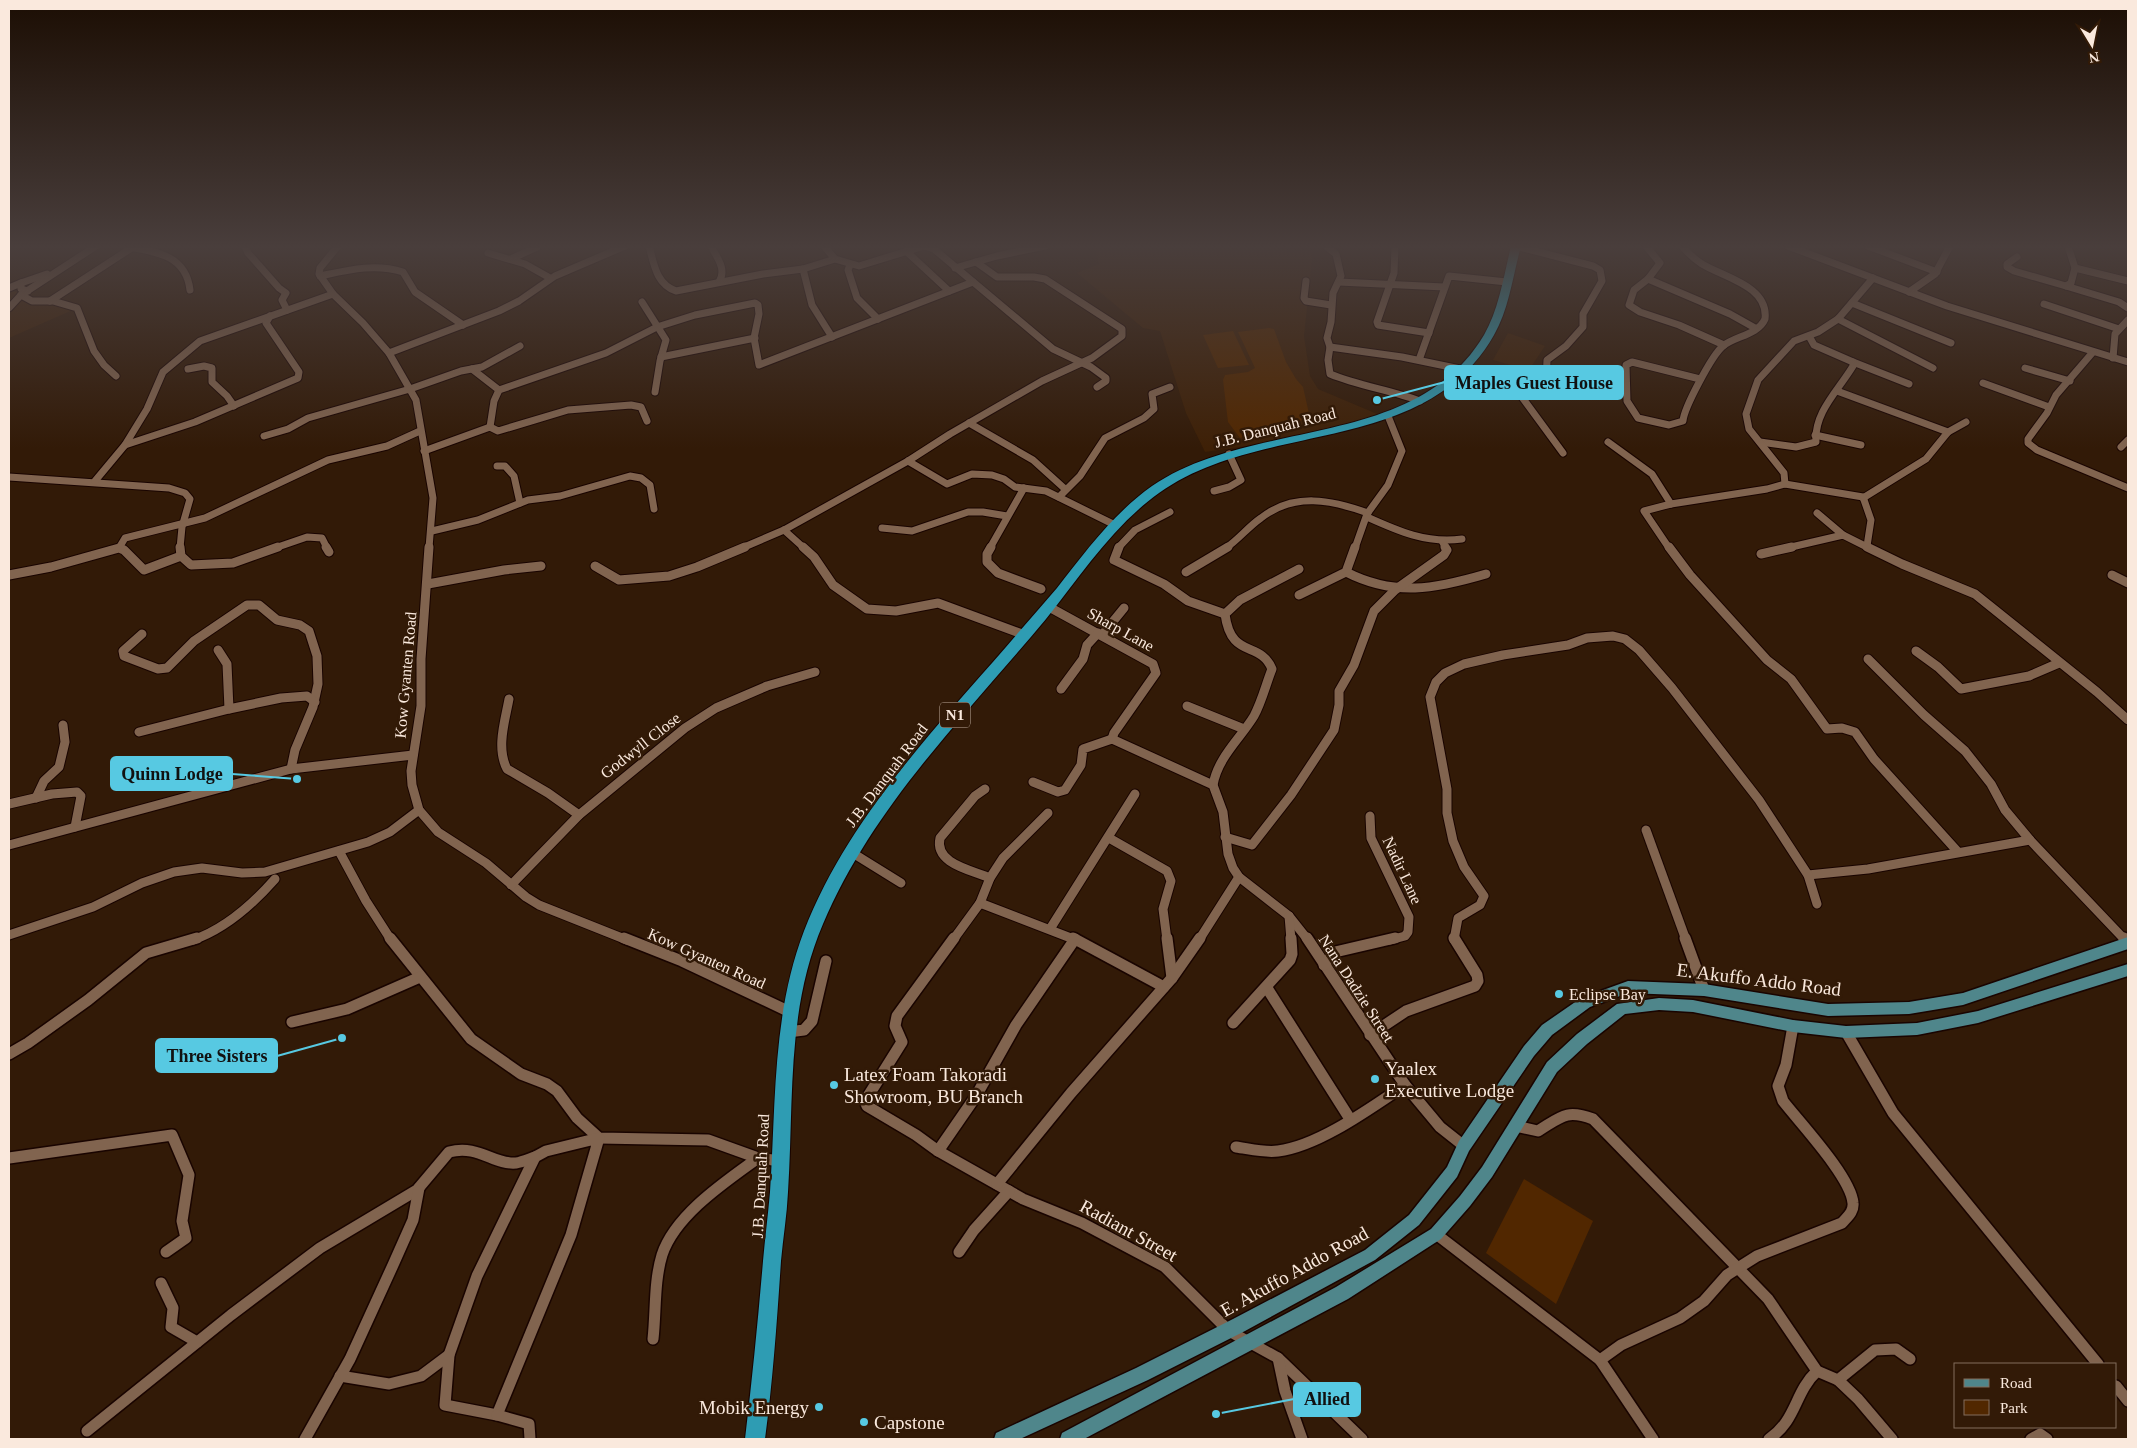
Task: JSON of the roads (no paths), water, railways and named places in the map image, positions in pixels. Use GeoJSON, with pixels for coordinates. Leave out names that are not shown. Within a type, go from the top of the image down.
{"type":"FeatureCollection","features":[{"type":"Feature","properties":{"kind":"highway","name":"J.B. Danquah Road"},"geometry":{"type":"LineString","coordinates":[[754,1439],[765,1364],[780,1161],[782,1094],[790,1012],[814,925],[850,852],[873,816],[902,779],[1049,607],[1111,530],[1163,484],[1190,469],[1229,454],[1346,428],[1388,416],[1420,401],[1465,370],[1488,338],[1497,314]]}},
{"type":"Feature","properties":{"kind":"main road","name":"E. Akuffo Addo Road"},"geometry":{"type":"LineString","coordinates":[[1002,1439],[1142,1374],[1370,1255],[1414,1220],[1452,1172],[1464,1146],[1535,1044],[1547,1030],[1586,1002],[1628,987],[1704,990],[1828,1010],[1909,1008],[1963,999],[2128,943]]}},
{"type":"Feature","properties":{"kind":"main road","name":"E. Akuffo Addo Road"},"geometry":{"type":"LineString","coordinates":[[1068,1439],[1342,1294],[1436,1234],[1465,1202],[1488,1172],[1552,1067],[1582,1039],[1622,1008],[1658,1004],[1694,1006],[1794,1026],[1846,1032],[1917,1029],[1978,1017],[2128,970]]}},
{"type":"Feature","properties":{"kind":"street"},"geometry":{"type":"LineString","coordinates":[[81,314],[90,344],[106,368],[116,376]]}},
{"type":"Feature","properties":{"kind":"street"},"geometry":{"type":"LineString","coordinates":[[95,482],[125,445],[147,409],[162,372],[200,341],[277,314]]}},
{"type":"Feature","properties":{"kind":"street","name":"Kow Gyanten Road"},"geometry":{"type":"LineString","coordinates":[[353,314],[389,353],[416,400],[433,498],[421,659],[420,716],[413,755],[412,785],[419,810],[438,832],[486,863],[526,897],[549,911],[682,962],[790,1012]]}},
{"type":"Feature","properties":{"kind":"street"},"geometry":{"type":"LineString","coordinates":[[446,314],[463,325]]}},
{"type":"Feature","properties":{"kind":"street"},"geometry":{"type":"LineString","coordinates":[[389,353],[490,314]]}},
{"type":"Feature","properties":{"kind":"street"},"geometry":{"type":"LineString","coordinates":[[649,314],[666,340],[655,392]]}},
{"type":"Feature","properties":{"kind":"street"},"geometry":{"type":"LineString","coordinates":[[490,427],[494,401],[499,390],[606,353],[657,327],[706,314]]}},
{"type":"Feature","properties":{"kind":"street"},"geometry":{"type":"LineString","coordinates":[[759,314],[754,331],[754,350],[759,365],[892,314]]}},
{"type":"Feature","properties":{"kind":"street"},"geometry":{"type":"LineString","coordinates":[[815,314],[817,319],[832,337]]}},
{"type":"Feature","properties":{"kind":"street"},"geometry":{"type":"LineString","coordinates":[[872,314],[878,319]]}},
{"type":"Feature","properties":{"kind":"street"},"geometry":{"type":"LineString","coordinates":[[1011,314],[1053,349],[1106,378],[1106,381],[1097,387]]}},
{"type":"Feature","properties":{"kind":"street"},"geometry":{"type":"LineString","coordinates":[[594,566],[619,580],[669,576],[697,567],[784,530],[908,461],[1042,381],[1081,363],[1122,336],[1122,329],[1098,314]]}},
{"type":"Feature","properties":{"kind":"street"},"geometry":{"type":"LineString","coordinates":[[1331,314],[1327,338],[1330,346],[1328,368],[1333,376],[1399,393],[1420,401]]}},
{"type":"Feature","properties":{"kind":"street"},"geometry":{"type":"LineString","coordinates":[[1380,314],[1377,322],[1378,326],[1430,333]]}},
{"type":"Feature","properties":{"kind":"street"},"geometry":{"type":"LineString","coordinates":[[1419,360],[1437,314]]}},
{"type":"Feature","properties":{"kind":"street"},"geometry":{"type":"LineString","coordinates":[[1330,346],[1419,360],[1465,370],[1516,389],[1532,390],[1546,383],[1547,360],[1561,351],[1583,327],[1583,314]]}},
{"type":"Feature","properties":{"kind":"street"},"geometry":{"type":"LineString","coordinates":[[1646,314],[1724,345]]}},
{"type":"Feature","properties":{"kind":"street"},"geometry":{"type":"LineString","coordinates":[[1729,314],[1755,328]]}},
{"type":"Feature","properties":{"kind":"street"},"geometry":{"type":"LineString","coordinates":[[1700,379],[1632,362],[1626,365],[1627,401],[1638,418],[1669,425],[1683,421],[1683,411],[1692,400],[1700,379],[1710,362],[1724,345],[1762,324],[1765,314]]}},
{"type":"Feature","properties":{"kind":"street"},"geometry":{"type":"LineString","coordinates":[[1785,484],[1784,473],[1749,429],[1746,414],[1758,380],[1794,341],[1809,336],[1838,320],[1843,314]]}},
{"type":"Feature","properties":{"kind":"street"},"geometry":{"type":"LineString","coordinates":[[1878,314],[1951,343]]}},
{"type":"Feature","properties":{"kind":"street"},"geometry":{"type":"LineString","coordinates":[[1970,314],[2128,362]]}},
{"type":"Feature","properties":{"kind":"street"},"geometry":{"type":"LineString","coordinates":[[2073,314],[2119,329]]}},
{"type":"Feature","properties":{"kind":"street"},"geometry":{"type":"LineString","coordinates":[[125,445],[196,422],[292,382],[300,375],[266,323],[270,316]]}},
{"type":"Feature","properties":{"kind":"street"},"geometry":{"type":"LineString","coordinates":[[1838,320],[1933,368]]}},
{"type":"Feature","properties":{"kind":"street"},"geometry":{"type":"LineString","coordinates":[[2113,358],[2114,340],[2119,329],[2128,320]]}},
{"type":"Feature","properties":{"kind":"street"},"geometry":{"type":"LineString","coordinates":[[1809,336],[1814,345],[1909,384]]}},
{"type":"Feature","properties":{"kind":"street"},"geometry":{"type":"LineString","coordinates":[[661,357],[755,338]]}},
{"type":"Feature","properties":{"kind":"street"},"geometry":{"type":"LineString","coordinates":[[264,436],[288,429],[308,418],[410,389],[461,371],[490,364],[520,346]]}},
{"type":"Feature","properties":{"kind":"street"},"geometry":{"type":"LineString","coordinates":[[2093,352],[2056,395],[2047,413],[2028,438],[2028,443],[2030,446],[2128,488]]}},
{"type":"Feature","properties":{"kind":"street"},"geometry":{"type":"LineString","coordinates":[[1760,442],[1786,447],[1810,446],[1816,442],[1817,419],[1827,400],[1837,391],[1853,366],[1853,362]]}},
{"type":"Feature","properties":{"kind":"street"},"geometry":{"type":"LineString","coordinates":[[188,369],[204,366],[212,368],[212,382],[228,396],[234,406]]}},
{"type":"Feature","properties":{"kind":"street"},"geometry":{"type":"LineString","coordinates":[[2025,368],[2070,381]]}},
{"type":"Feature","properties":{"kind":"street"},"geometry":{"type":"LineString","coordinates":[[472,369],[499,390]]}},
{"type":"Feature","properties":{"kind":"street"},"geometry":{"type":"LineString","coordinates":[[1982,383],[2049,407]]}},
{"type":"Feature","properties":{"kind":"street"},"geometry":{"type":"LineString","coordinates":[[1059,497],[1080,476],[1105,438],[1144,418],[1154,409],[1152,394],[1170,387]]}},
{"type":"Feature","properties":{"kind":"street"},"geometry":{"type":"LineString","coordinates":[[1516,389],[1563,452]]}},
{"type":"Feature","properties":{"kind":"street"},"geometry":{"type":"LineString","coordinates":[[1837,391],[1948,432]]}},
{"type":"Feature","properties":{"kind":"street"},"geometry":{"type":"LineString","coordinates":[[424,451],[490,427],[498,431],[568,410],[631,405],[641,407],[647,421]]}},
{"type":"Feature","properties":{"kind":"street"},"geometry":{"type":"LineString","coordinates":[[1299,595],[1346,572],[1368,515],[1388,485],[1402,451],[1388,416]]}},
{"type":"Feature","properties":{"kind":"street"},"geometry":{"type":"LineString","coordinates":[[1958,852],[1874,760],[1855,732],[1842,728],[1828,729],[1791,679],[1767,660],[1690,575],[1652,525],[1644,511],[1671,504],[1758,491],[1785,484],[1863,498],[1926,459],[1948,432],[1966,422]]}},
{"type":"Feature","properties":{"kind":"street"},"geometry":{"type":"LineString","coordinates":[[969,423],[1021,452],[1053,474],[1066,489]]}},
{"type":"Feature","properties":{"kind":"street"},"geometry":{"type":"LineString","coordinates":[[119,548],[125,538],[205,518],[328,460],[387,446],[420,431]]}},
{"type":"Feature","properties":{"kind":"street"},"geometry":{"type":"LineString","coordinates":[[1816,435],[1861,446]]}},
{"type":"Feature","properties":{"kind":"street"},"geometry":{"type":"LineString","coordinates":[[2120,447],[2128,440]]}},
{"type":"Feature","properties":{"kind":"street"},"geometry":{"type":"LineString","coordinates":[[1608,442],[1652,474],[1671,504]]}},
{"type":"Feature","properties":{"kind":"street"},"geometry":{"type":"LineString","coordinates":[[1214,492],[1241,480],[1229,454]]}},
{"type":"Feature","properties":{"kind":"street"},"geometry":{"type":"LineString","coordinates":[[908,461],[947,484],[972,474],[984,474],[999,477],[1015,487],[1038,489],[1059,497],[1111,530],[1122,542]]}},
{"type":"Feature","properties":{"kind":"street"},"geometry":{"type":"LineString","coordinates":[[497,466],[505,466],[514,476],[520,503]]}},
{"type":"Feature","properties":{"kind":"street"},"geometry":{"type":"LineString","coordinates":[[432,531],[478,520],[534,499],[560,496],[630,476],[641,478],[650,485],[654,509]]}},
{"type":"Feature","properties":{"kind":"street"},"geometry":{"type":"LineString","coordinates":[[9,477],[169,488],[185,493],[190,499],[180,544],[181,556],[190,565],[233,563],[307,537],[322,538],[329,552]]}},
{"type":"Feature","properties":{"kind":"street"},"geometry":{"type":"LineString","coordinates":[[1024,488],[987,554],[987,562],[998,573],[1041,589]]}},
{"type":"Feature","properties":{"kind":"street"},"geometry":{"type":"LineString","coordinates":[[1863,498],[1871,520],[1867,546]]}},
{"type":"Feature","properties":{"kind":"street"},"geometry":{"type":"LineString","coordinates":[[1186,572],[1240,538],[1265,515],[1292,502],[1313,499],[1324,499],[1368,515],[1406,535],[1442,541],[1462,540]]}},
{"type":"Feature","properties":{"kind":"street"},"geometry":{"type":"LineString","coordinates":[[882,528],[912,531],[954,515],[977,511],[1007,516]]}},
{"type":"Feature","properties":{"kind":"street"},"geometry":{"type":"LineString","coordinates":[[1170,512],[1150,519],[1122,542],[1116,551],[1114,560],[1164,584],[1188,601],[1225,614]]}},
{"type":"Feature","properties":{"kind":"street"},"geometry":{"type":"LineString","coordinates":[[1817,513],[1842,535],[1902,564],[1975,594],[2097,692],[2128,720]]}},
{"type":"Feature","properties":{"kind":"street"},"geometry":{"type":"LineString","coordinates":[[784,530],[814,557],[833,585],[867,609],[896,611],[938,603],[1025,635]]}},
{"type":"Feature","properties":{"kind":"street"},"geometry":{"type":"LineString","coordinates":[[1761,554],[1842,535]]}},
{"type":"Feature","properties":{"kind":"street"},"geometry":{"type":"LineString","coordinates":[[1225,836],[1252,845],[1291,795],[1334,730],[1339,705],[1339,691],[1354,665],[1374,610],[1395,590],[1444,555],[1447,550],[1442,541]]}},
{"type":"Feature","properties":{"kind":"street"},"geometry":{"type":"LineString","coordinates":[[9,575],[51,567],[119,548],[124,550],[144,570],[181,556]]}},
{"type":"Feature","properties":{"kind":"street"},"geometry":{"type":"LineString","coordinates":[[428,584],[504,570],[542,566]]}},
{"type":"Feature","properties":{"kind":"street"},"geometry":{"type":"LineString","coordinates":[[1225,614],[1237,601],[1299,569]]}},
{"type":"Feature","properties":{"kind":"street"},"geometry":{"type":"LineString","coordinates":[[1346,572],[1362,582],[1395,590],[1448,586],[1486,574]]}},
{"type":"Feature","properties":{"kind":"street"},"geometry":{"type":"LineString","coordinates":[[2112,575],[2128,583]]}},
{"type":"Feature","properties":{"kind":"street"},"geometry":{"type":"LineString","coordinates":[[142,634],[123,652],[124,656],[158,669],[167,668],[209,629],[246,605],[259,605],[277,620],[300,625],[309,632],[317,656],[318,684],[315,702],[295,750],[291,769]]}},
{"type":"Feature","properties":{"kind":"street","name":"Sharp Lane"},"geometry":{"type":"LineString","coordinates":[[1049,607],[1153,664],[1156,674],[1112,739]]}},
{"type":"Feature","properties":{"kind":"street"},"geometry":{"type":"LineString","coordinates":[[1061,688],[1083,659],[1087,645],[1124,608]]}},
{"type":"Feature","properties":{"kind":"street"},"geometry":{"type":"LineString","coordinates":[[997,1184],[1071,1093],[1172,978],[1224,903],[1239,877],[1228,854],[1223,812],[1213,785],[1214,778],[1223,760],[1255,714],[1272,669],[1271,663],[1266,659],[1236,643],[1230,635],[1225,614]]}},
{"type":"Feature","properties":{"kind":"street"},"geometry":{"type":"LineString","coordinates":[[1370,1035],[1406,1011],[1475,986],[1478,981],[1477,975],[1454,940],[1458,918],[1480,905],[1484,896],[1464,867],[1453,841],[1446,813],[1447,789],[1430,697],[1436,682],[1445,673],[1464,664],[1503,654],[1568,646],[1587,638],[1613,636],[1625,639],[1639,650],[1672,688],[1759,800],[1808,875],[1817,904]]}},
{"type":"Feature","properties":{"kind":"street"},"geometry":{"type":"LineString","coordinates":[[218,650],[228,664],[229,709]]}},
{"type":"Feature","properties":{"kind":"street"},"geometry":{"type":"LineString","coordinates":[[1916,651],[1938,667],[1961,689],[2029,676],[2059,663]]}},
{"type":"Feature","properties":{"kind":"street"},"geometry":{"type":"LineString","coordinates":[[1868,659],[1924,715],[1965,751],[1991,784],[2005,810],[2030,840],[2128,943]]}},
{"type":"Feature","properties":{"kind":"street","name":"Godwyll Close"},"geometry":{"type":"LineString","coordinates":[[511,885],[579,815],[684,728],[716,708],[767,686],[815,672]]}},
{"type":"Feature","properties":{"kind":"street"},"geometry":{"type":"LineString","coordinates":[[139,732],[229,709],[300,695],[307,696],[315,702]]}},
{"type":"Feature","properties":{"kind":"street"},"geometry":{"type":"LineString","coordinates":[[509,699],[503,738],[504,765],[506,769],[548,793],[579,815]]}},
{"type":"Feature","properties":{"kind":"street"},"geometry":{"type":"LineString","coordinates":[[1187,706],[1244,730]]}},
{"type":"Feature","properties":{"kind":"street"},"geometry":{"type":"LineString","coordinates":[[36,798],[44,781],[59,767],[65,742],[63,725]]}},
{"type":"Feature","properties":{"kind":"street"},"geometry":{"type":"LineString","coordinates":[[1033,782],[1058,792],[1065,790],[1081,765],[1083,750],[1112,739],[1213,785]]}},
{"type":"Feature","properties":{"kind":"street"},"geometry":{"type":"LineString","coordinates":[[9,845],[291,769],[413,755]]}},
{"type":"Feature","properties":{"kind":"street"},"geometry":{"type":"LineString","coordinates":[[985,789],[975,796],[940,838],[938,844],[941,855],[947,860],[990,878]]}},
{"type":"Feature","properties":{"kind":"street"},"geometry":{"type":"LineString","coordinates":[[9,804],[52,794],[77,792],[82,796],[82,802],[75,827]]}},
{"type":"Feature","properties":{"kind":"street"},"geometry":{"type":"LineString","coordinates":[[1050,928],[1136,794]]}},
{"type":"Feature","properties":{"kind":"street"},"geometry":{"type":"LineString","coordinates":[[9,935],[93,907],[142,883],[174,872],[202,868],[242,873],[265,872],[339,851],[368,842],[390,832],[419,810]]}},
{"type":"Feature","properties":{"kind":"street"},"geometry":{"type":"LineString","coordinates":[[1048,813],[1003,858],[990,878],[980,903],[897,1016],[896,1026],[902,1042],[865,1101],[867,1106],[916,1135],[938,1152],[976,1096],[1016,1025],[1074,939]]}},
{"type":"Feature","properties":{"kind":"street","name":"Nadir Lane"},"geometry":{"type":"LineString","coordinates":[[1324,965],[1335,952],[1404,936],[1408,932],[1409,917],[1371,838],[1370,816]]}},
{"type":"Feature","properties":{"kind":"street"},"geometry":{"type":"LineString","coordinates":[[1646,830],[1704,990]]}},
{"type":"Feature","properties":{"kind":"street"},"geometry":{"type":"LineString","coordinates":[[1109,838],[1167,871],[1170,876],[1171,881],[1164,909],[1172,978]]}},
{"type":"Feature","properties":{"kind":"street"},"geometry":{"type":"LineString","coordinates":[[1808,875],[1868,869],[2030,840]]}},
{"type":"Feature","properties":{"kind":"street"},"geometry":{"type":"LineString","coordinates":[[339,851],[390,940],[471,1039],[521,1074],[547,1084],[557,1091],[577,1118],[598,1138]]}},
{"type":"Feature","properties":{"kind":"street"},"geometry":{"type":"LineString","coordinates":[[850,852],[900,883]]}},
{"type":"Feature","properties":{"kind":"street","name":"Nana Dadzie Street"},"geometry":{"type":"LineString","coordinates":[[1239,877],[1289,916],[1300,928],[1405,1085],[1440,1127],[1464,1146]]}},
{"type":"Feature","properties":{"kind":"street"},"geometry":{"type":"LineString","coordinates":[[9,1054],[31,1043],[56,1022],[92,997],[145,953],[155,948],[186,942],[207,933],[261,895],[275,879]]}},
{"type":"Feature","properties":{"kind":"street"},"geometry":{"type":"LineString","coordinates":[[980,903],[1050,928],[1164,987]]}},
{"type":"Feature","properties":{"kind":"street"},"geometry":{"type":"LineString","coordinates":[[1233,1023],[1267,988],[1290,960],[1292,954],[1289,916]]}},
{"type":"Feature","properties":{"kind":"street"},"geometry":{"type":"LineString","coordinates":[[788,1032],[804,1030],[812,1021],[826,961]]}},
{"type":"Feature","properties":{"kind":"street"},"geometry":{"type":"LineString","coordinates":[[292,1022],[347,1009],[420,976]]}},
{"type":"Feature","properties":{"kind":"street"},"geometry":{"type":"LineString","coordinates":[[1267,988],[1350,1119]]}},
{"type":"Feature","properties":{"kind":"street"},"geometry":{"type":"LineString","coordinates":[[1600,1360],[1621,1345],[1680,1318],[1704,1301],[1727,1275],[1757,1256],[1842,1222],[1852,1213],[1853,1201],[1845,1183],[1782,1101],[1778,1086],[1786,1065],[1794,1026]]}},
{"type":"Feature","properties":{"kind":"street"},"geometry":{"type":"LineString","coordinates":[[1846,1032],[1893,1113],[2097,1363]]}},
{"type":"Feature","properties":{"kind":"street"},"geometry":{"type":"LineString","coordinates":[[1236,1147],[1262,1151],[1279,1151],[1308,1142],[1366,1111],[1405,1085]]}},
{"type":"Feature","properties":{"kind":"street"},"geometry":{"type":"LineString","coordinates":[[1515,1126],[1532,1132],[1538,1131],[1565,1114],[1580,1114],[1594,1118],[1768,1299],[1816,1371],[1838,1380],[1858,1399],[1892,1439]]}},
{"type":"Feature","properties":{"kind":"street"},"geometry":{"type":"LineString","coordinates":[[9,1158],[172,1135],[189,1176],[182,1221],[186,1238],[166,1252]]}},
{"type":"Feature","properties":{"kind":"street"},"geometry":{"type":"LineString","coordinates":[[497,1416],[571,1236],[598,1138]]}},
{"type":"Feature","properties":{"kind":"street"},"geometry":{"type":"LineString","coordinates":[[87,1431],[197,1342],[322,1246],[389,1209],[419,1188],[449,1152],[456,1149],[494,1156],[514,1163],[535,1157],[546,1151],[598,1138],[708,1140],[758,1158],[780,1161]]}},
{"type":"Feature","properties":{"kind":"street","name":"Radiant Street"},"geometry":{"type":"LineString","coordinates":[[938,1152],[1009,1191],[1082,1223],[1165,1268],[1229,1330],[1278,1358],[1362,1439]]}},
{"type":"Feature","properties":{"kind":"street"},"geometry":{"type":"LineString","coordinates":[[530,1439],[531,1426],[528,1422],[445,1405],[449,1355],[477,1276],[535,1157]]}},
{"type":"Feature","properties":{"kind":"street"},"geometry":{"type":"LineString","coordinates":[[653,1339],[658,1278],[663,1253],[675,1231],[711,1194],[758,1158]]}},
{"type":"Feature","properties":{"kind":"street"},"geometry":{"type":"LineString","coordinates":[[305,1439],[350,1359],[413,1220],[419,1188]]}},
{"type":"Feature","properties":{"kind":"street"},"geometry":{"type":"LineString","coordinates":[[960,1252],[974,1230],[1009,1191]]}},
{"type":"Feature","properties":{"kind":"street"},"geometry":{"type":"LineString","coordinates":[[1436,1234],[1600,1360],[1653,1439]]}},
{"type":"Feature","properties":{"kind":"street"},"geometry":{"type":"LineString","coordinates":[[161,1283],[173,1308],[171,1327],[197,1342]]}},
{"type":"Feature","properties":{"kind":"street"},"geometry":{"type":"LineString","coordinates":[[1838,1380],[1876,1350],[1896,1349],[1910,1359]]}},
{"type":"Feature","properties":{"kind":"street"},"geometry":{"type":"LineString","coordinates":[[340,1376],[389,1384],[421,1376],[449,1355]]}},
{"type":"Feature","properties":{"kind":"street"},"geometry":{"type":"LineString","coordinates":[[1278,1358],[1285,1392],[1302,1439]]}},
{"type":"Feature","properties":{"kind":"street"},"geometry":{"type":"LineString","coordinates":[[1769,1439],[1780,1433],[1788,1424],[1803,1387],[1810,1376],[1816,1371]]}},
{"type":"Feature","properties":{"kind":"street"},"geometry":{"type":"LineString","coordinates":[[2117,1387],[2128,1401]]}},
{"type":"Feature","properties":{"kind":"street"},"geometry":{"type":"LineString","coordinates":[[2031,1439],[2040,1434],[2047,1439]]}},
{"type":"Feature","properties":{"kind":"place","name":"Maples Guest House"},"geometry":{"type":"Point","coordinates":[1377,400]}},
{"type":"Feature","properties":{"kind":"place","name":"Quinn Lodge"},"geometry":{"type":"Point","coordinates":[297,779]}},
{"type":"Feature","properties":{"kind":"place","name":"Eclipse Bay"},"geometry":{"type":"Point","coordinates":[1559,994]}},
{"type":"Feature","properties":{"kind":"place","name":"Three Sisters"},"geometry":{"type":"Point","coordinates":[342,1038]}},
{"type":"Feature","properties":{"kind":"place","name":"Yaalex Executive Lodge"},"geometry":{"type":"Point","coordinates":[1375,1079]}},
{"type":"Feature","properties":{"kind":"place","name":"Latex Foam Takoradi Showroom, BU Branch"},"geometry":{"type":"Point","coordinates":[834,1085]}},
{"type":"Feature","properties":{"kind":"place","name":"Mobik Energy"},"geometry":{"type":"Point","coordinates":[819,1407]}},
{"type":"Feature","properties":{"kind":"place","name":"Allied"},"geometry":{"type":"Point","coordinates":[1216,1414]}},
{"type":"Feature","properties":{"kind":"place","name":"Capstone"},"geometry":{"type":"Point","coordinates":[864,1422]}}]}
